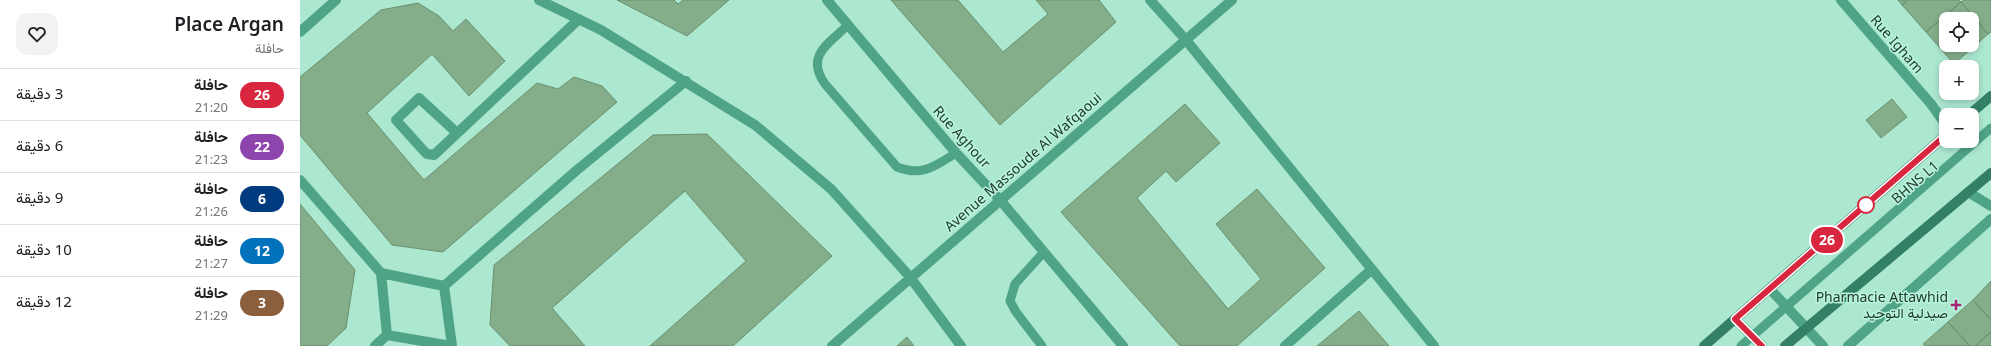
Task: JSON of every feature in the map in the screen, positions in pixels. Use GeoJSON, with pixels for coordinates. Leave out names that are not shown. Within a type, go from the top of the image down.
{"type":"FeatureCollection","features":[{"type":"Feature","properties":{"kind":"street"},"geometry":{"type":"LineString","coordinates":[[300,32],[336,0]]}},
{"type":"Feature","properties":{"kind":"street"},"geometry":{"type":"LineString","coordinates":[[540,0],[601,30],[686,81],[755,125],[831,189],[910,277],[961,346]]}},
{"type":"Feature","properties":{"kind":"street","name":"Rue Aghour"},"geometry":{"type":"LineString","coordinates":[[827,0],[956,153],[1001,201],[1043,253],[1123,346]]}},
{"type":"Feature","properties":{"kind":"street"},"geometry":{"type":"LineString","coordinates":[[1150,0],[1186,40],[1434,346]]}},
{"type":"Feature","properties":{"kind":"street","name":"Avenue Massoude Al Wafqaoui"},"geometry":{"type":"LineString","coordinates":[[832,346],[1232,0]]}},
{"type":"Feature","properties":{"kind":"street","name":"Rue Igham"},"geometry":{"type":"LineString","coordinates":[[1841,0],[1939,115]]}},
{"type":"Feature","properties":{"kind":"street"},"geometry":{"type":"LineString","coordinates":[[457,133],[419,98],[396,120],[422,150],[434,155],[579,19]]}},
{"type":"Feature","properties":{"kind":"street"},"geometry":{"type":"LineString","coordinates":[[444,286],[577,170],[686,81]]}},
{"type":"Feature","properties":{"kind":"street"},"geometry":{"type":"LineString","coordinates":[[1977,108],[1991,96]]}},
{"type":"Feature","properties":{"kind":"street"},"geometry":{"type":"LineString","coordinates":[[1704,346],[1939,141]]}},
{"type":"Feature","properties":{"kind":"street"},"geometry":{"type":"LineString","coordinates":[[1785,346],[1991,173]]}},
{"type":"Feature","properties":{"kind":"street"},"geometry":{"type":"LineString","coordinates":[[300,180],[381,273],[387,335]]}},
{"type":"Feature","properties":{"kind":"street"},"geometry":{"type":"LineString","coordinates":[[1968,192],[1991,206]]}},
{"type":"Feature","properties":{"kind":"street"},"geometry":{"type":"LineString","coordinates":[[1848,346],[1991,219]]}},
{"type":"Feature","properties":{"kind":"street"},"geometry":{"type":"LineString","coordinates":[[1285,346],[1371,270]]}},
{"type":"Feature","properties":{"kind":"street"},"geometry":{"type":"LineString","coordinates":[[381,273],[444,286]]}},
{"type":"Feature","properties":{"kind":"street"},"geometry":{"type":"LineString","coordinates":[[387,335],[451,346],[444,286]]}},
{"type":"Feature","properties":{"kind":"street"},"geometry":{"type":"LineString","coordinates":[[1770,289],[1823,346]]}},
{"type":"Feature","properties":{"kind":"street"},"geometry":{"type":"LineString","coordinates":[[1735,319],[1755,342]]}},
{"type":"Feature","properties":{"kind":"street"},"geometry":{"type":"LineString","coordinates":[[375,346],[387,335]]}},
{"type":"Feature","properties":{"kind":"lane"},"geometry":{"type":"LineString","coordinates":[[848,25],[821,51],[817,59],[819,74],[825,84],[897,167],[908,171],[918,172],[932,167],[956,153]]}},
{"type":"Feature","properties":{"kind":"lane","name":"BHNS L1"},"geometry":{"type":"LineString","coordinates":[[1741,346],[1755,342],[1788,308],[1991,128]]}},
{"type":"Feature","properties":{"kind":"lane","name":"BHNS L1"},"geometry":{"type":"LineString","coordinates":[[1788,308],[1991,135]]}},
{"type":"Feature","properties":{"kind":"lane"},"geometry":{"type":"LineString","coordinates":[[1042,346],[1016,312],[1010,301],[1015,284],[1043,253]]}},
{"type":"Feature","properties":{"kind":"building"},"geometry":{"type":"Polygon","coordinates":[[[617,0],[674,0],[678,4],[683,0],[729,0],[687,36],[617,0]]]}},
{"type":"Feature","properties":{"kind":"building"},"geometry":{"type":"Polygon","coordinates":[[[891,0],[958,0],[1003,52],[1048,14],[1036,0],[1099,0],[1116,22],[1000,125],[891,0]]]}},
{"type":"Feature","properties":{"kind":"building"},"geometry":{"type":"Polygon","coordinates":[[[1898,0],[1908,0],[1902,5],[1898,0]]]}},
{"type":"Feature","properties":{"kind":"building"},"geometry":{"type":"Polygon","coordinates":[[[1908,0],[1959,0],[1961,2],[1949,12],[1939,12],[1939,21],[1926,32],[1902,5],[1908,0]]]}},
{"type":"Feature","properties":{"kind":"building"},"geometry":{"type":"Polygon","coordinates":[[[1964,0],[1991,0],[1991,32],[1988,34],[1979,23],[1979,12],[1969,12],[1961,2],[1964,0]]]}},
{"type":"Feature","properties":{"kind":"building"},"geometry":{"type":"Polygon","coordinates":[[[1961,2],[1969,12],[1949,12],[1961,2]]]}},
{"type":"Feature","properties":{"kind":"building"},"geometry":{"type":"Polygon","coordinates":[[[418,3],[439,16],[453,31],[466,19],[505,61],[469,96],[432,54],[367,113],[424,180],[537,83],[558,89],[574,77],[602,86],[617,102],[443,252],[392,245],[300,135],[300,77],[381,10],[418,3]]]}},
{"type":"Feature","properties":{"kind":"building"},"geometry":{"type":"Polygon","coordinates":[[[1939,21],[1939,47],[1926,32],[1939,21]]]}},
{"type":"Feature","properties":{"kind":"building"},"geometry":{"type":"Polygon","coordinates":[[[1979,23],[1988,34],[1979,42],[1979,23]]]}},
{"type":"Feature","properties":{"kind":"building"},"geometry":{"type":"Polygon","coordinates":[[[1944,52],[1968,52],[1959,60],[1950,60],[1944,52]]]}},
{"type":"Feature","properties":{"kind":"building"},"geometry":{"type":"Polygon","coordinates":[[[1892,99],[1907,117],[1881,138],[1866,120],[1892,99]]]}},
{"type":"Feature","properties":{"kind":"building"},"geometry":{"type":"Polygon","coordinates":[[[1185,104],[1220,143],[1176,182],[1166,171],[1137,198],[1228,309],[1261,279],[1216,224],[1257,189],[1325,268],[1237,346],[1180,346],[1061,212],[1185,104]]]}},
{"type":"Feature","properties":{"kind":"building"},"geometry":{"type":"Polygon","coordinates":[[[707,134],[832,256],[733,346],[650,346],[746,261],[685,191],[552,308],[585,346],[510,346],[490,325],[494,265],[653,135],[707,134]]]}},
{"type":"Feature","properties":{"kind":"building"},"geometry":{"type":"Polygon","coordinates":[[[300,204],[355,270],[346,328],[327,346],[300,346],[300,204]]]}},
{"type":"Feature","properties":{"kind":"building"},"geometry":{"type":"Polygon","coordinates":[[[1991,281],[1991,320],[1973,300],[1991,281]]]}},
{"type":"Feature","properties":{"kind":"building"},"geometry":{"type":"Polygon","coordinates":[[[1973,300],[1991,320],[1991,332],[1975,346],[1970,346],[1948,322],[1973,300]]]}},
{"type":"Feature","properties":{"kind":"building"},"geometry":{"type":"Polygon","coordinates":[[[1359,311],[1389,346],[1317,346],[1359,311]]]}},
{"type":"Feature","properties":{"kind":"building"},"geometry":{"type":"Polygon","coordinates":[[[1948,322],[1970,346],[1925,346],[1923,344],[1948,322]]]}},
{"type":"Feature","properties":{"kind":"building"},"geometry":{"type":"Polygon","coordinates":[[[1991,332],[1991,346],[1975,346],[1991,332]]]}},
{"type":"Feature","properties":{"kind":"building"},"geometry":{"type":"Polygon","coordinates":[[[907,337],[914,346],[897,346],[907,337]]]}},
{"type":"Feature","properties":{"kind":"bus line","name":"26"},"geometry":{"type":"LineString","coordinates":[[1762,346],[1735,319],[1939,141]]}},
{"type":"Feature","properties":{"kind":"place","name":"Pharmacie Attawhid صيدلية التوحيد"},"geometry":{"type":"Point","coordinates":[1956,305]}}]}
